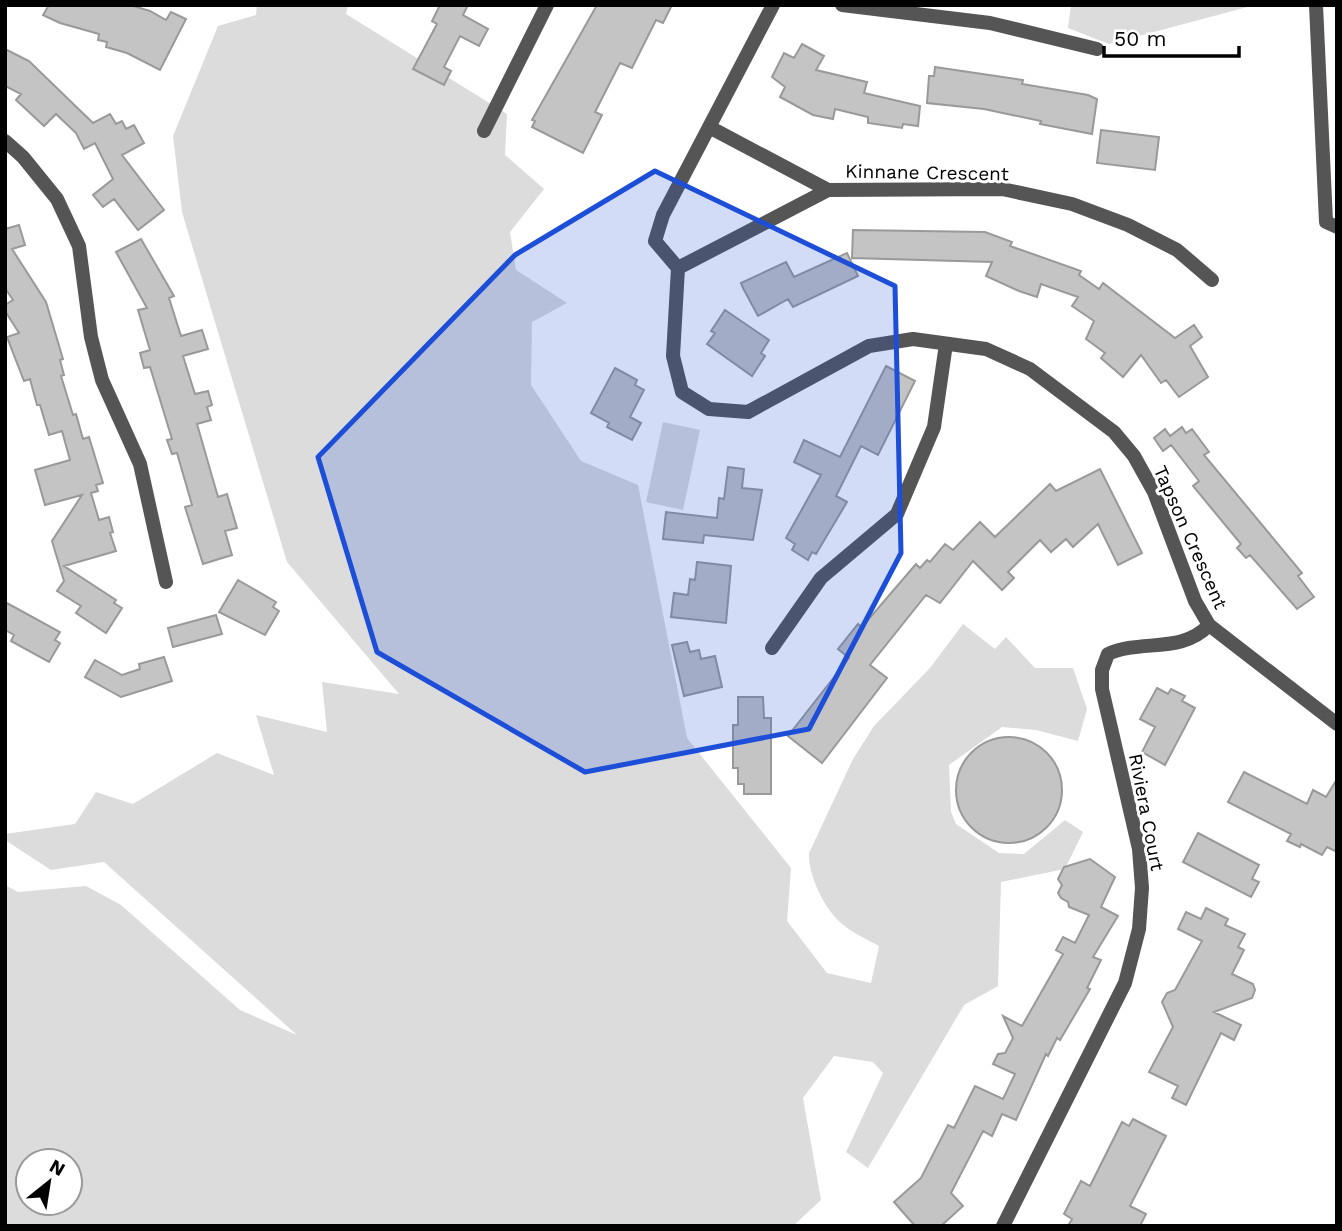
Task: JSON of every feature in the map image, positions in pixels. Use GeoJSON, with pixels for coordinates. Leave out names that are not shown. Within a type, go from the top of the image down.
{"type":"FeatureCollection","features":[{"type":"Feature","properties":{"kind":"street"},"geometry":{"type":"LineString","coordinates":[[484,131],[547,5]]}},
{"type":"Feature","properties":{"kind":"street"},"geometry":{"type":"LineString","coordinates":[[678,268],[656,241],[663,215],[773,5]]}},
{"type":"Feature","properties":{"kind":"street"},"geometry":{"type":"LineString","coordinates":[[842,5],[990,23],[1097,49]]}},
{"type":"Feature","properties":{"kind":"street"},"geometry":{"type":"LineString","coordinates":[[1316,5],[1331,224]]}},
{"type":"Feature","properties":{"kind":"street","name":"Kinnane Crescent"},"geometry":{"type":"LineString","coordinates":[[710,128],[828,190]]}},
{"type":"Feature","properties":{"kind":"street"},"geometry":{"type":"LineString","coordinates":[[5,141],[23,157],[57,199],[79,246],[91,337],[102,380],[140,464],[166,582]]}},
{"type":"Feature","properties":{"kind":"street","name":"Kinnane Crescent"},"geometry":{"type":"LineString","coordinates":[[678,268],[828,190],[1002,189],[1072,204],[1128,225],[1177,250],[1212,280]]}},
{"type":"Feature","properties":{"kind":"street","name":"Tapson Crescent"},"geometry":{"type":"LineString","coordinates":[[678,268],[673,356],[682,391],[709,409],[748,412],[869,346],[913,339],[986,349],[1030,369],[1114,432],[1134,456],[1154,492],[1195,601],[1209,625],[1337,724]]}},
{"type":"Feature","properties":{"kind":"street"},"geometry":{"type":"LineString","coordinates":[[772,648],[821,578],[897,514],[934,427],[946,344]]}},
{"type":"Feature","properties":{"kind":"street","name":"Riviera Court"},"geometry":{"type":"LineString","coordinates":[[1003,1226],[1125,983],[1139,929],[1142,888],[1139,849],[1102,688],[1101,670],[1108,654],[1123,648],[1164,647],[1200,635],[1209,625]]}},
{"type":"Feature","properties":{"kind":"highlighted area"},"geometry":{"type":"Polygon","coordinates":[[[655,171],[895,286],[901,553],[809,729],[585,772],[377,652],[318,457],[515,255],[655,171]]]}},
{"type":"Feature","properties":{"kind":"shaded area"},"geometry":{"type":"Polygon","coordinates":[[[257,5],[348,5],[346,14],[507,114],[505,155],[544,189],[510,232],[516,270],[567,303],[532,322],[531,385],[581,461],[638,485],[687,738],[791,868],[787,921],[827,973],[871,983],[879,946],[835,917],[818,891],[809,862],[809,853],[853,759],[874,726],[930,668],[963,624],[995,649],[1006,637],[1035,668],[1073,668],[1087,709],[1078,741],[1036,730],[1002,727],[949,765],[951,812],[956,824],[999,853],[1024,854],[1065,820],[1083,832],[1065,869],[1001,882],[998,986],[964,1005],[868,1168],[846,1152],[883,1073],[873,1062],[834,1056],[803,1098],[821,1200],[793,1226],[5,1226],[5,885],[18,892],[86,886],[121,905],[240,1010],[297,1035],[104,862],[51,870],[5,840],[5,834],[75,824],[96,792],[133,804],[217,753],[274,775],[256,715],[327,732],[322,682],[399,694],[287,562],[182,212],[173,136],[218,26],[256,15],[257,5]]]}},
{"type":"Feature","properties":{"kind":"shaded area"},"geometry":{"type":"Polygon","coordinates":[[[1071,5],[1255,5],[1109,44],[1068,28],[1071,5]]]}},
{"type":"Feature","properties":{"kind":"shaded area"},"geometry":{"type":"Polygon","coordinates":[[[663,422],[700,430],[683,510],[646,502],[663,422]]]}},
{"type":"Feature","properties":{"kind":"building"},"geometry":{"type":"Polygon","coordinates":[[[49,5],[130,5],[150,11],[166,20],[171,12],[186,19],[160,70],[127,53],[106,47],[107,42],[98,40],[99,34],[60,23],[43,15],[49,5]]]}},
{"type":"Feature","properties":{"kind":"building"},"geometry":{"type":"Polygon","coordinates":[[[440,5],[468,5],[463,15],[488,29],[479,46],[460,36],[444,67],[451,71],[444,85],[413,69],[437,24],[432,21],[440,5]]]}},
{"type":"Feature","properties":{"kind":"building"},"geometry":{"type":"Polygon","coordinates":[[[597,5],[672,5],[663,23],[656,20],[632,68],[620,63],[595,112],[602,115],[583,153],[532,127],[535,121],[532,120],[597,5]]]}},
{"type":"Feature","properties":{"kind":"building"},"geometry":{"type":"Polygon","coordinates":[[[802,44],[824,56],[816,70],[867,82],[864,93],[920,106],[918,126],[903,124],[902,128],[868,123],[868,117],[835,109],[833,119],[813,115],[780,97],[785,87],[772,77],[784,53],[794,58],[802,44]]]}},
{"type":"Feature","properties":{"kind":"building"},"geometry":{"type":"Polygon","coordinates":[[[5,49],[29,61],[93,123],[110,114],[116,124],[122,121],[126,129],[134,125],[144,143],[122,155],[164,210],[138,230],[114,199],[103,207],[93,195],[113,179],[95,143],[84,149],[76,133],[56,114],[44,126],[16,100],[21,94],[5,86],[5,49]]]}},
{"type":"Feature","properties":{"kind":"building"},"geometry":{"type":"Polygon","coordinates":[[[935,67],[1023,80],[1022,84],[1088,95],[1097,99],[1092,134],[984,109],[927,103],[929,76],[934,76],[935,67]]]}},
{"type":"Feature","properties":{"kind":"building"},"geometry":{"type":"Polygon","coordinates":[[[1101,130],[1159,137],[1155,170],[1097,163],[1101,130]]]}},
{"type":"Feature","properties":{"kind":"building"},"geometry":{"type":"Polygon","coordinates":[[[19,225],[25,245],[12,249],[46,302],[63,359],[60,360],[64,375],[61,376],[73,415],[76,414],[83,439],[89,437],[103,483],[96,485],[98,491],[91,493],[99,520],[109,517],[113,532],[110,533],[116,551],[64,566],[116,600],[114,603],[122,608],[106,633],[76,613],[81,606],[57,591],[64,581],[52,541],[82,495],[45,505],[35,470],[70,460],[62,431],[49,435],[30,379],[24,381],[7,337],[19,333],[5,311],[5,305],[13,300],[5,288],[5,229],[19,225]]]}},
{"type":"Feature","properties":{"kind":"building"},"geometry":{"type":"Polygon","coordinates":[[[853,230],[985,232],[1012,242],[1010,246],[1081,271],[1079,275],[1099,289],[1103,283],[1175,338],[1194,325],[1202,337],[1190,346],[1208,377],[1179,397],[1166,380],[1161,383],[1141,355],[1123,377],[1101,358],[1105,353],[1086,339],[1094,321],[1072,306],[1078,297],[1041,284],[1037,297],[1019,291],[986,276],[992,262],[852,258],[853,230]]]}},
{"type":"Feature","properties":{"kind":"building"},"geometry":{"type":"Polygon","coordinates":[[[141,239],[174,296],[169,298],[181,336],[202,330],[208,349],[183,356],[195,394],[208,391],[212,405],[207,407],[211,420],[197,424],[218,497],[227,494],[237,528],[225,531],[232,555],[203,564],[185,507],[192,505],[177,453],[172,454],[167,440],[172,439],[150,367],[144,368],[140,353],[150,350],[138,310],[147,308],[116,252],[141,239]]]}},
{"type":"Feature","properties":{"kind":"building"},"geometry":{"type":"Polygon","coordinates":[[[847,253],[858,276],[793,307],[788,299],[758,316],[741,283],[786,262],[794,277],[847,253]]]}},
{"type":"Feature","properties":{"kind":"building"},"geometry":{"type":"Polygon","coordinates":[[[725,310],[769,340],[761,353],[765,356],[752,376],[707,344],[715,333],[711,331],[725,310]]]}},
{"type":"Feature","properties":{"kind":"building"},"geometry":{"type":"Polygon","coordinates":[[[886,366],[915,381],[878,455],[861,446],[836,496],[847,502],[816,554],[812,552],[808,560],[792,550],[795,544],[786,538],[821,475],[794,462],[804,440],[840,457],[886,366]]]}},
{"type":"Feature","properties":{"kind":"building"},"geometry":{"type":"Polygon","coordinates":[[[615,368],[637,380],[635,385],[644,390],[630,417],[641,423],[632,440],[607,427],[609,423],[591,413],[615,368]]]}},
{"type":"Feature","properties":{"kind":"building"},"geometry":{"type":"Polygon","coordinates":[[[1182,427],[1186,433],[1192,429],[1209,452],[1204,455],[1302,573],[1298,576],[1314,597],[1297,609],[1250,555],[1246,558],[1237,548],[1241,544],[1193,486],[1199,481],[1171,445],[1163,451],[1154,438],[1165,429],[1170,436],[1182,427]]]}},
{"type":"Feature","properties":{"kind":"building"},"geometry":{"type":"Polygon","coordinates":[[[728,467],[744,469],[742,488],[762,490],[753,540],[704,535],[703,543],[663,539],[666,512],[717,518],[719,498],[724,499],[728,467]]]}},
{"type":"Feature","properties":{"kind":"building"},"geometry":{"type":"Polygon","coordinates":[[[1100,469],[1142,553],[1118,565],[1098,524],[1073,547],[1066,539],[1051,552],[1040,540],[1008,572],[1014,578],[1002,590],[973,561],[940,603],[926,595],[870,665],[887,678],[822,763],[788,736],[849,658],[838,649],[858,624],[862,627],[916,564],[920,568],[927,560],[930,562],[945,544],[953,550],[980,522],[995,537],[1050,484],[1056,491],[1100,469]]]}},
{"type":"Feature","properties":{"kind":"building"},"geometry":{"type":"Polygon","coordinates":[[[697,562],[731,566],[726,623],[671,617],[674,593],[688,595],[690,579],[695,580],[697,562]]]}},
{"type":"Feature","properties":{"kind":"building"},"geometry":{"type":"Polygon","coordinates":[[[238,580],[276,602],[273,607],[279,611],[265,635],[219,612],[238,580]]]}},
{"type":"Feature","properties":{"kind":"building"},"geometry":{"type":"Polygon","coordinates":[[[5,602],[60,632],[55,640],[60,643],[49,662],[11,641],[14,635],[5,630],[5,602]]]}},
{"type":"Feature","properties":{"kind":"building"},"geometry":{"type":"Polygon","coordinates":[[[216,615],[222,634],[173,647],[168,628],[216,615]]]}},
{"type":"Feature","properties":{"kind":"building"},"geometry":{"type":"Polygon","coordinates":[[[687,642],[690,652],[699,650],[701,659],[715,656],[722,687],[684,696],[672,645],[687,642]]]}},
{"type":"Feature","properties":{"kind":"building"},"geometry":{"type":"Polygon","coordinates":[[[164,657],[172,681],[121,697],[85,677],[95,660],[122,675],[140,669],[139,664],[164,657]]]}},
{"type":"Feature","properties":{"kind":"building"},"geometry":{"type":"Polygon","coordinates":[[[1157,688],[1168,694],[1171,689],[1185,696],[1182,701],[1195,708],[1165,765],[1142,752],[1155,727],[1140,719],[1157,688]]]}},
{"type":"Feature","properties":{"kind":"building"},"geometry":{"type":"Polygon","coordinates":[[[738,697],[763,697],[764,718],[771,718],[771,794],[744,794],[744,784],[738,784],[738,768],[733,768],[733,725],[738,725],[738,697]]]}},
{"type":"Feature","properties":{"kind":"building"},"geometry":{"type":"Polygon","coordinates":[[[1009,737],[1029,741],[1047,752],[1058,770],[1062,790],[1058,810],[1047,828],[1029,839],[1009,843],[989,839],[971,828],[960,810],[956,790],[960,770],[971,752],[989,741],[1009,737]]]}},
{"type":"Feature","properties":{"kind":"building"},"geometry":{"type":"Polygon","coordinates":[[[1244,772],[1307,804],[1313,790],[1326,797],[1337,779],[1337,852],[1327,847],[1322,855],[1301,844],[1300,847],[1287,841],[1291,834],[1228,802],[1244,772]]]}},
{"type":"Feature","properties":{"kind":"building"},"geometry":{"type":"Polygon","coordinates":[[[1198,833],[1259,865],[1252,879],[1259,882],[1251,897],[1183,862],[1198,833]]]}},
{"type":"Feature","properties":{"kind":"building"},"geometry":{"type":"Polygon","coordinates":[[[1090,859],[1115,877],[1101,907],[1118,916],[1093,957],[1101,960],[1087,988],[1090,989],[1060,1040],[1057,1038],[1048,1056],[1046,1054],[1016,1120],[1002,1114],[992,1136],[983,1131],[951,1193],[963,1206],[941,1226],[915,1226],[894,1202],[921,1178],[948,1125],[954,1128],[975,1086],[1003,1099],[1015,1074],[993,1064],[998,1054],[1005,1053],[1013,1038],[1003,1016],[1022,1026],[1063,954],[1056,950],[1063,937],[1075,943],[1089,915],[1069,907],[1068,902],[1061,898],[1058,893],[1062,885],[1058,879],[1064,867],[1090,859]]]}},
{"type":"Feature","properties":{"kind":"building"},"geometry":{"type":"Polygon","coordinates":[[[1206,908],[1228,919],[1225,925],[1245,934],[1238,947],[1244,950],[1232,974],[1253,984],[1255,990],[1252,998],[1214,1012],[1241,1025],[1234,1040],[1221,1033],[1186,1105],[1172,1098],[1178,1086],[1149,1072],[1173,1027],[1162,1002],[1167,993],[1175,990],[1202,941],[1178,929],[1186,912],[1201,919],[1206,908]]]}},
{"type":"Feature","properties":{"kind":"building"},"geometry":{"type":"Polygon","coordinates":[[[1133,1119],[1166,1136],[1130,1206],[1146,1214],[1140,1226],[1068,1226],[1072,1219],[1064,1214],[1081,1181],[1090,1186],[1122,1122],[1129,1126],[1133,1119]]]}}]}
